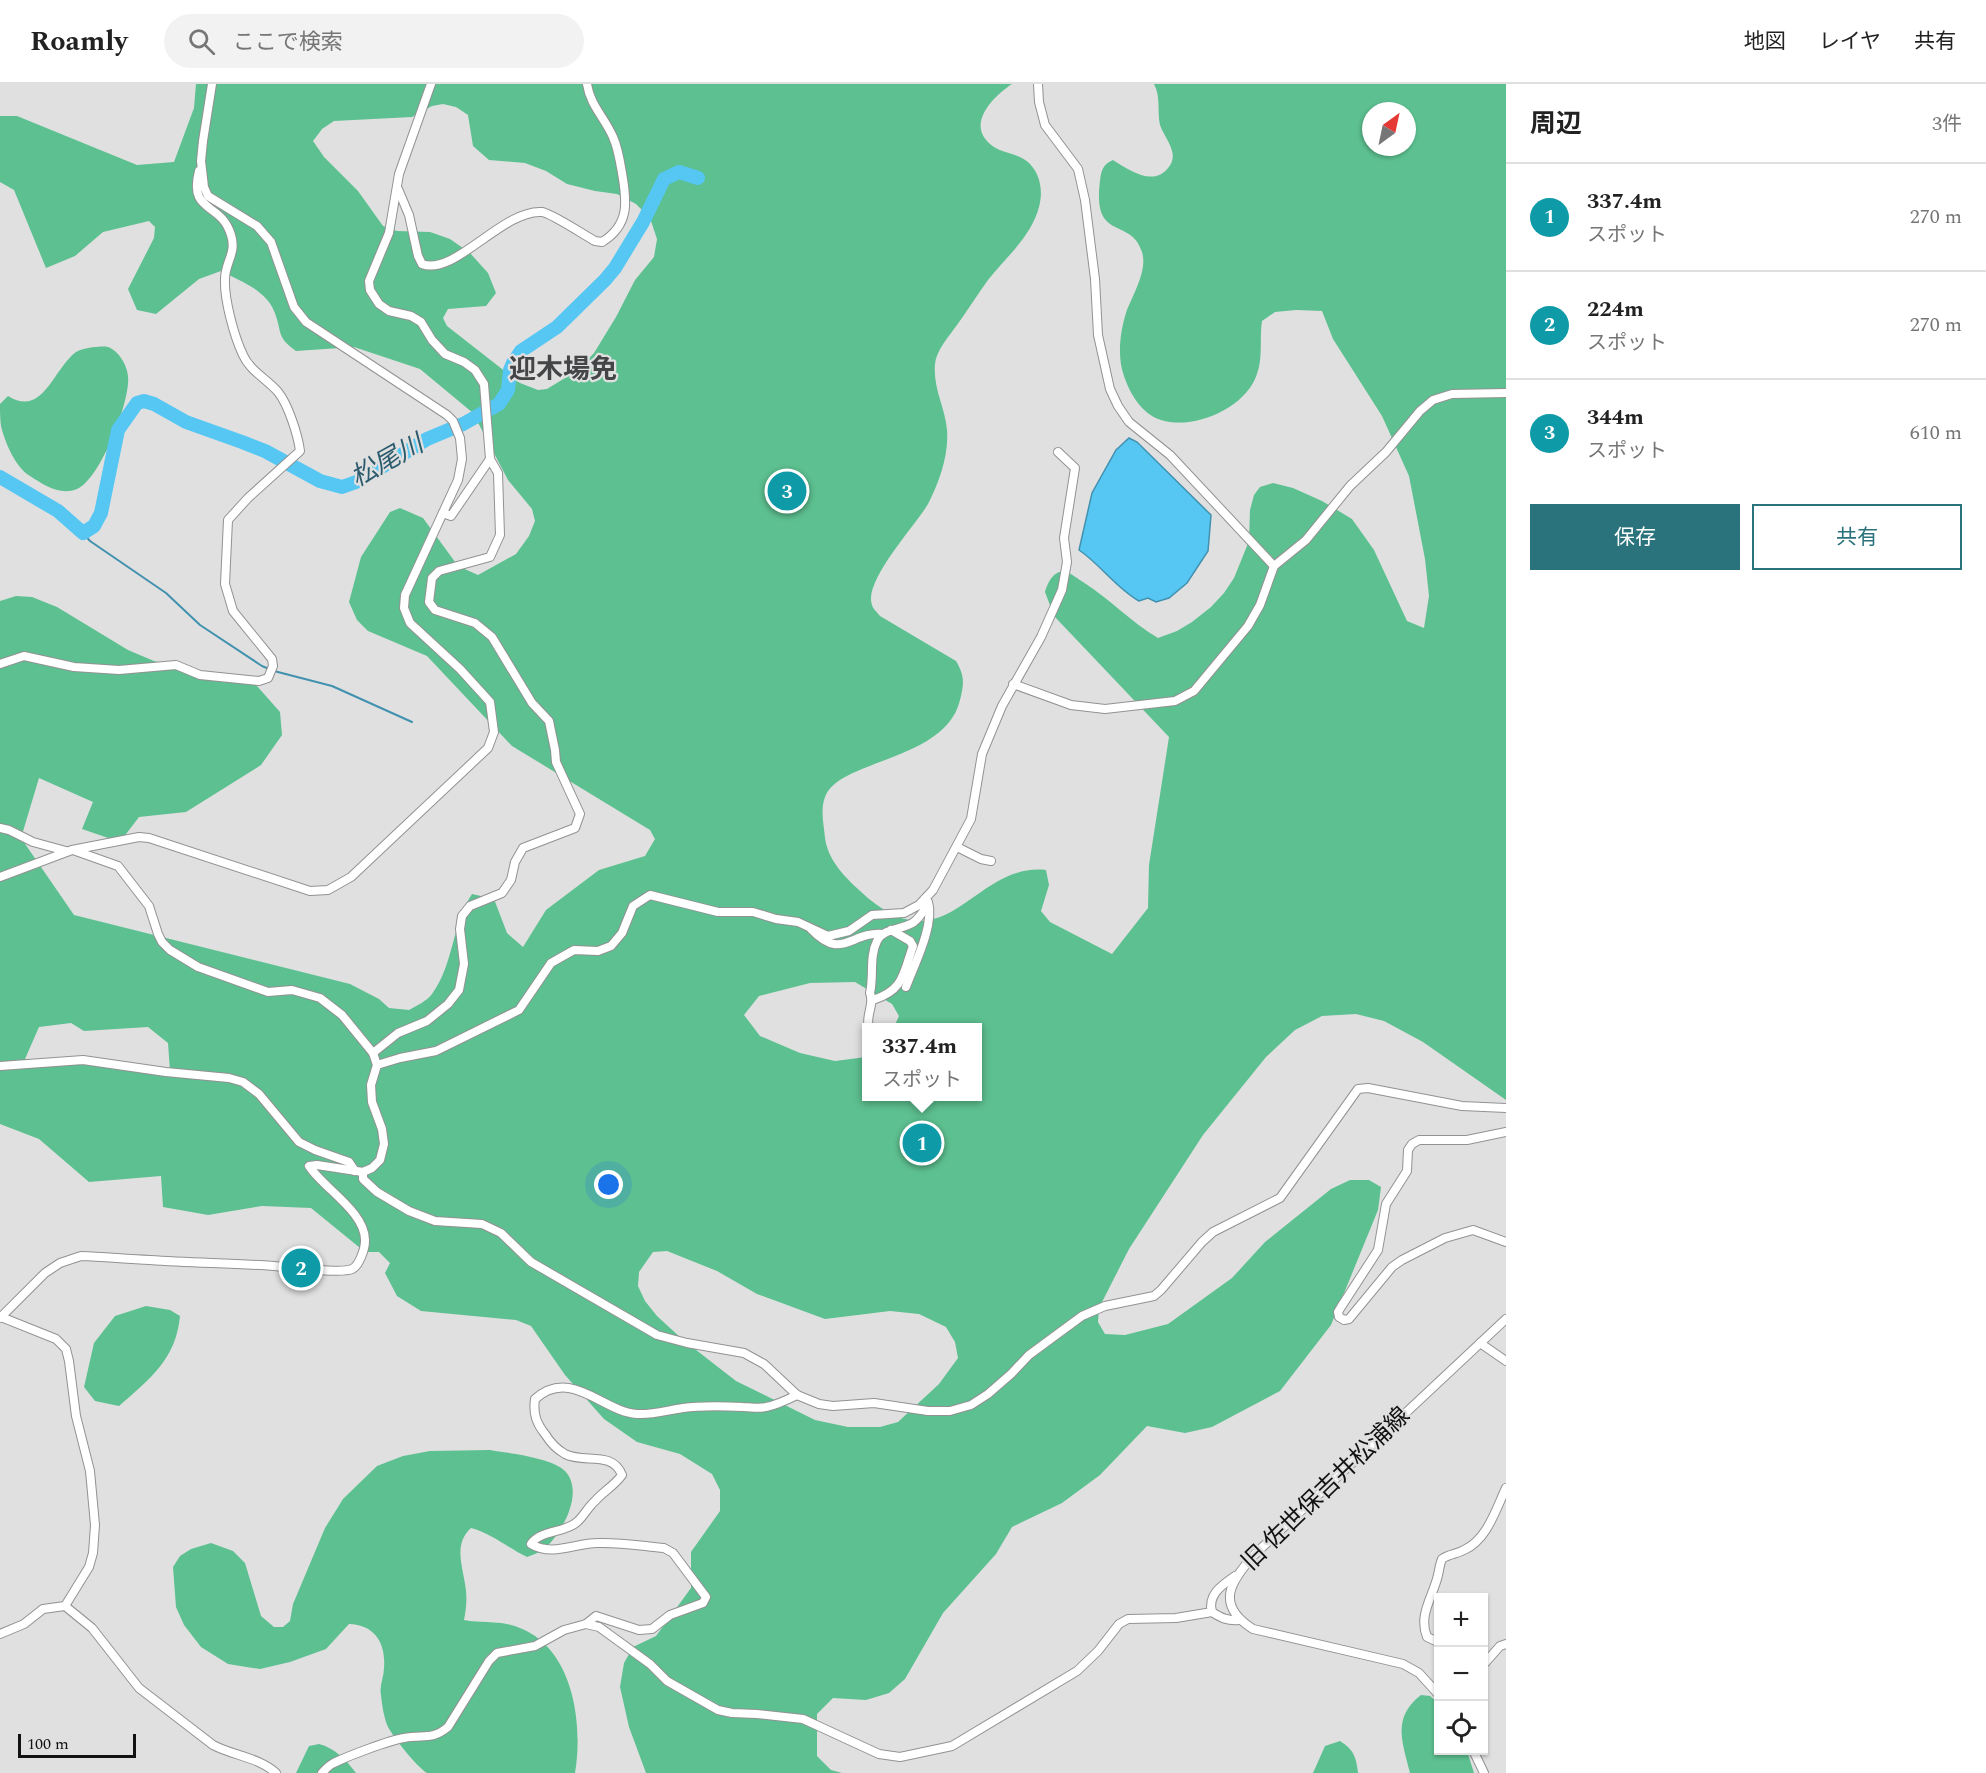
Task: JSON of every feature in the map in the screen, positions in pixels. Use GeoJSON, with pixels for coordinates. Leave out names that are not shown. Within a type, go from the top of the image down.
{"type":"FeatureCollection","features":[{"type":"Feature","properties":{"kind":"street"},"geometry":{"type":"LineString","coordinates":[[0,877],[69,850],[139,837],[149,838],[310,891],[328,890],[351,877],[488,748],[494,732],[490,702],[460,669],[410,623],[404,608],[405,595],[458,480],[462,459],[460,438],[453,421],[447,414],[306,322],[294,307],[271,242],[257,226],[208,196],[202,183],[201,161],[202,141],[212,84]]}},
{"type":"Feature","properties":{"kind":"street"},"geometry":{"type":"LineString","coordinates":[[373,1053],[398,1033],[426,1021],[448,1004],[459,990],[464,964],[460,929],[462,916],[470,906],[502,893],[511,880],[515,862],[523,848],[575,828],[579,814],[556,762],[549,721],[532,703],[492,637],[475,623],[435,610],[429,602],[432,578],[439,571],[489,558],[500,535],[498,473],[490,459],[484,384],[475,370],[464,362],[445,354],[432,340],[421,322],[411,316],[389,311],[379,304],[370,290],[369,281],[389,233],[399,174],[431,84]]}},
{"type":"Feature","properties":{"kind":"street"},"geometry":{"type":"LineString","coordinates":[[397,188],[409,215],[418,256],[422,264],[428,267],[438,265],[468,250],[510,221],[533,212],[545,212],[586,236],[602,242],[612,236],[620,223],[625,214],[627,199],[614,138],[589,98],[587,84]]}},
{"type":"Feature","properties":{"kind":"street"},"geometry":{"type":"LineString","coordinates":[[1038,84],[1039,102],[1045,125],[1078,169],[1085,200],[1094,268],[1098,335],[1110,389],[1129,422],[1170,455],[1274,566]]}},
{"type":"Feature","properties":{"kind":"street"},"geometry":{"type":"LineString","coordinates":[[0,664],[24,656],[74,667],[119,670],[176,665],[200,675],[259,681],[268,678],[273,666],[272,659],[233,611],[225,584],[228,519],[300,451],[298,435],[279,392],[254,371],[243,356],[226,300],[224,277],[233,252],[232,237],[221,216],[199,200],[196,192],[201,161]]}},
{"type":"Feature","properties":{"kind":"street"},"geometry":{"type":"LineString","coordinates":[[1013,684],[1071,705],[1105,709],[1175,701],[1194,691],[1248,626],[1260,605],[1274,566],[1306,540],[1350,486],[1386,452],[1405,428],[1433,400],[1452,394],[1506,393]]}},
{"type":"Feature","properties":{"kind":"street"},"geometry":{"type":"LineString","coordinates":[[377,1065],[436,1051],[519,1010],[550,963],[574,950],[598,951],[610,946],[622,933],[633,906],[650,895],[718,912],[753,912],[776,919],[798,922],[828,936],[849,931],[872,915],[904,913],[919,905],[933,890],[971,819],[982,754],[1013,684],[1051,618],[1064,581],[1067,562],[1064,538],[1075,468],[1058,452]]}},
{"type":"Feature","properties":{"kind":"street"},"geometry":{"type":"LineString","coordinates":[[443,513],[452,516],[490,459]]}},
{"type":"Feature","properties":{"kind":"street"},"geometry":{"type":"LineString","coordinates":[[0,828],[33,842],[69,850],[118,866],[149,906],[162,942],[170,950],[198,967],[268,992],[292,990],[320,998],[342,1015],[373,1053],[377,1065],[371,1084],[372,1102],[382,1129],[384,1144],[380,1160],[372,1168],[359,1172],[317,1165],[309,1166],[315,1176],[333,1190],[355,1216],[363,1232],[366,1242],[358,1263],[353,1269],[312,1269],[81,1256],[60,1263],[45,1273],[0,1317],[56,1339],[66,1349],[69,1361],[76,1416],[90,1471],[95,1525],[93,1553],[89,1567],[65,1606]]}},
{"type":"Feature","properties":{"kind":"street"},"geometry":{"type":"LineString","coordinates":[[957,846],[981,859],[991,861]]}},
{"type":"Feature","properties":{"kind":"street"},"geometry":{"type":"LineString","coordinates":[[808,926],[821,940],[836,945],[849,943],[873,933],[887,932],[913,923],[926,907],[925,899]]}},
{"type":"Feature","properties":{"kind":"street"},"geometry":{"type":"LineString","coordinates":[[906,987],[923,943],[930,914],[929,903],[925,899]]}},
{"type":"Feature","properties":{"kind":"street"},"geometry":{"type":"LineString","coordinates":[[873,1000],[886,996],[898,987],[913,946],[910,940],[887,932]]}},
{"type":"Feature","properties":{"kind":"street"},"geometry":{"type":"LineString","coordinates":[[868,1023],[873,1000],[870,993],[873,983],[873,955],[877,940],[887,932]]}},
{"type":"Feature","properties":{"kind":"street"},"geometry":{"type":"LineString","coordinates":[[0,1066],[83,1060],[229,1078],[243,1082],[259,1094],[299,1142],[349,1162],[377,1192],[409,1211],[435,1221],[482,1224],[501,1233],[531,1262],[657,1335],[744,1353],[764,1364],[797,1395],[813,1402],[833,1406],[874,1403],[928,1411],[950,1411],[971,1405],[988,1394],[1029,1355],[1060,1330],[1082,1316],[1105,1306],[1154,1296],[1202,1242],[1213,1233],[1280,1198],[1358,1089],[1368,1088],[1462,1106],[1506,1108]]}},
{"type":"Feature","properties":{"kind":"street"},"geometry":{"type":"LineString","coordinates":[[1506,1132],[1467,1140],[1419,1140],[1412,1144],[1408,1150],[1407,1171],[1386,1204],[1378,1250],[1341,1306],[1338,1312],[1339,1317],[1344,1320],[1349,1319],[1392,1267],[1445,1238],[1473,1230],[1506,1242]]}},
{"type":"Feature","properties":{"kind":"street","name":"旧 佐世保吉井松浦線"},"geometry":{"type":"LineString","coordinates":[[1239,1620],[1229,1598],[1230,1588],[1236,1575],[1254,1555],[1506,1318]]}},
{"type":"Feature","properties":{"kind":"street"},"geometry":{"type":"LineString","coordinates":[[1480,1343],[1506,1361]]}},
{"type":"Feature","properties":{"kind":"street"},"geometry":{"type":"LineString","coordinates":[[322,1773],[331,1764],[394,1741],[404,1738],[431,1737],[441,1733],[448,1726],[489,1660],[497,1653],[535,1646],[564,1630],[586,1623],[596,1616],[639,1630],[652,1629],[670,1615],[704,1603],[706,1597],[673,1553],[664,1548],[595,1542],[572,1548],[550,1549],[531,1544],[541,1536],[576,1524],[596,1500],[622,1475],[619,1467],[607,1460],[565,1454],[554,1446],[536,1420],[535,1399],[543,1392],[554,1388],[581,1392],[618,1409],[638,1414],[668,1412],[684,1408],[765,1408],[797,1395]]}},
{"type":"Feature","properties":{"kind":"street"},"geometry":{"type":"LineString","coordinates":[[1434,1640],[1427,1637],[1423,1627],[1424,1616],[1442,1559],[1465,1550],[1477,1541],[1486,1529],[1506,1488]]}},
{"type":"Feature","properties":{"kind":"street"},"geometry":{"type":"LineString","coordinates":[[1212,1612],[1210,1606],[1215,1592],[1236,1575]]}},
{"type":"Feature","properties":{"kind":"street"},"geometry":{"type":"LineString","coordinates":[[0,1634],[24,1624],[43,1609],[65,1606],[92,1628],[139,1688],[213,1745],[226,1752],[262,1762],[276,1773]]}},
{"type":"Feature","properties":{"kind":"street"},"geometry":{"type":"LineString","coordinates":[[586,1623],[599,1627],[650,1664],[668,1681],[718,1710],[803,1719],[879,1754],[900,1757],[952,1746],[1077,1671],[1098,1651],[1119,1624],[1128,1619],[1176,1618],[1212,1612],[1226,1620],[1239,1620],[1252,1629],[1403,1664],[1419,1673],[1434,1690]]}},
{"type":"Feature","properties":{"kind":"street"},"geometry":{"type":"LineString","coordinates":[[1488,1660],[1500,1646],[1506,1644]]}},
{"type":"Feature","properties":{"kind":"street"},"geometry":{"type":"LineString","coordinates":[[1476,1755],[1485,1771]]}},
{"type":"Feature","properties":{"kind":"green space"},"geometry":{"type":"Polygon","coordinates":[[[196,84],[1012,84],[989,105],[981,122],[981,131],[985,139],[994,147],[1022,158],[1034,169],[1040,184],[1039,207],[1024,237],[988,280],[938,354],[935,364],[936,382],[947,430],[942,468],[928,504],[892,553],[875,582],[871,595],[873,606],[880,616],[956,661],[963,680],[960,700],[951,720],[935,736],[915,747],[850,774],[834,784],[825,797],[823,823],[829,853],[838,867],[859,890],[889,913],[915,921],[937,918],[957,908],[998,881],[1020,872],[1046,870],[1049,885],[1041,911],[1050,922],[1112,954],[1148,908],[1149,865],[1169,737],[1054,616],[1045,592],[1052,577],[1058,572],[1071,574],[1158,638],[1177,631],[1211,607],[1234,578],[1249,541],[1250,510],[1254,495],[1260,487],[1273,483],[1293,488],[1322,501],[1352,519],[1374,550],[1407,621],[1424,628],[1429,596],[1425,559],[1409,476],[1382,416],[1333,339],[1322,311],[1275,312],[1262,321],[1260,358],[1255,379],[1239,400],[1215,415],[1187,422],[1161,420],[1148,413],[1138,402],[1124,376],[1120,344],[1126,313],[1143,267],[1142,252],[1137,241],[1130,234],[1107,221],[1102,213],[1099,200],[1100,177],[1103,168],[1113,160],[1141,175],[1155,176],[1162,174],[1171,164],[1173,153],[1160,125],[1154,84],[1506,84],[1506,1100],[1423,1042],[1384,1021],[1356,1014],[1322,1016],[1295,1030],[1266,1057],[1203,1135],[1129,1249],[1099,1308],[1098,1322],[1105,1334],[1125,1335],[1168,1324],[1232,1278],[1265,1242],[1331,1189],[1350,1180],[1369,1180],[1381,1187],[1378,1210],[1331,1325],[1280,1391],[1212,1427],[1185,1433],[1147,1426],[1100,1475],[1062,1503],[1012,1527],[996,1554],[943,1613],[905,1679],[889,1693],[866,1700],[833,1698],[817,1714],[817,1756],[831,1770],[842,1773],[646,1773],[629,1727],[620,1687],[624,1663],[633,1647],[656,1636],[691,1588],[691,1552],[720,1511],[720,1490],[712,1474],[680,1454],[637,1442],[604,1419],[565,1375],[531,1326],[516,1320],[421,1311],[397,1296],[385,1273],[390,1263],[379,1252],[365,1252],[311,1208],[262,1206],[208,1215],[163,1207],[161,1176],[89,1182],[39,1139],[0,1124],[0,601],[16,596],[32,597],[57,607],[128,650],[154,661],[200,673],[241,678],[257,686],[280,712],[282,735],[261,765],[186,812],[139,817],[120,842],[82,829],[93,802],[39,778],[21,838],[74,915],[350,984],[379,999],[389,1008],[409,1010],[430,997],[439,982],[445,970],[460,918],[472,894],[494,899],[507,933],[523,947],[546,910],[599,870],[645,856],[655,839],[650,830],[512,746],[427,656],[368,631],[357,620],[349,602],[361,557],[390,512],[400,508],[423,518],[458,566],[478,575],[516,554],[529,536],[535,521],[532,509],[508,480],[473,413],[420,369],[354,347],[296,351],[282,337],[274,311],[265,297],[252,287],[221,271],[199,279],[156,314],[137,310],[128,289],[154,238],[155,227],[149,221],[103,232],[75,256],[46,268],[14,190],[0,182],[0,116],[17,116],[137,165],[174,162],[194,108],[196,84]],[[443,104],[432,106],[412,117],[334,121],[322,129],[313,141],[324,157],[358,191],[383,226],[397,231],[430,232],[450,239],[470,253],[488,273],[496,293],[486,306],[448,309],[443,318],[447,326],[520,383],[538,390],[547,389],[578,370],[594,353],[635,280],[654,257],[657,239],[650,218],[636,204],[617,194],[567,184],[546,171],[525,163],[489,160],[473,146],[468,115],[456,107],[443,104]],[[71,1023],[39,1027],[25,1059],[170,1071],[168,1043],[148,1027],[84,1031],[71,1023]],[[667,1251],[653,1252],[639,1272],[638,1286],[645,1301],[657,1316],[682,1339],[736,1381],[815,1420],[848,1427],[880,1427],[898,1422],[939,1384],[958,1358],[955,1342],[946,1327],[919,1314],[890,1311],[825,1319],[757,1294],[717,1271],[667,1251]]]}},
{"type":"Feature","properties":{"kind":"green space"},"geometry":{"type":"Polygon","coordinates":[[[94,347],[112,349],[124,363],[128,376],[125,403],[104,456],[86,483],[71,491],[58,490],[30,476],[20,467],[3,433],[0,404],[8,396],[20,401],[30,401],[39,396],[76,352],[94,347]]]}},
{"type":"Feature","properties":{"kind":"green space"},"geometry":{"type":"Polygon","coordinates":[[[146,1306],[170,1310],[180,1316],[178,1331],[167,1356],[151,1377],[119,1406],[95,1401],[84,1387],[94,1343],[115,1316],[146,1306]]]}},
{"type":"Feature","properties":{"kind":"green space"},"geometry":{"type":"Polygon","coordinates":[[[490,1450],[529,1457],[559,1466],[571,1480],[573,1490],[569,1512],[558,1533],[542,1550],[527,1557],[486,1533],[471,1528],[462,1542],[461,1558],[466,1595],[464,1620],[511,1625],[532,1634],[548,1647],[560,1665],[575,1707],[577,1752],[575,1773],[427,1773],[406,1752],[388,1727],[381,1692],[384,1668],[383,1651],[377,1637],[366,1628],[349,1624],[326,1649],[290,1662],[260,1669],[228,1664],[201,1647],[184,1625],[176,1607],[173,1567],[180,1556],[191,1549],[211,1543],[233,1551],[245,1563],[261,1616],[274,1627],[283,1627],[290,1621],[293,1604],[325,1528],[343,1499],[377,1466],[403,1456],[430,1451],[490,1450]]]}},
{"type":"Feature","properties":{"kind":"green space"},"geometry":{"type":"Polygon","coordinates":[[[1421,1695],[1430,1696],[1434,1700],[1434,1755],[1468,1755],[1474,1773],[1410,1773],[1402,1741],[1402,1722],[1412,1704],[1421,1695]]]}},
{"type":"Feature","properties":{"kind":"green space"},"geometry":{"type":"Polygon","coordinates":[[[1340,1741],[1354,1754],[1358,1773],[1313,1773],[1325,1746],[1340,1741]]]}},
{"type":"Feature","properties":{"kind":"green space"},"geometry":{"type":"Polygon","coordinates":[[[319,1744],[340,1755],[356,1773],[296,1773],[309,1746],[319,1744]]]}},
{"type":"Feature","properties":{"kind":"water"},"geometry":{"type":"Polygon","coordinates":[[[1129,438],[1137,442],[1211,515],[1208,551],[1187,583],[1169,598],[1156,602],[1148,598],[1139,601],[1131,596],[1079,550],[1092,493],[1116,450],[1129,438]]]}},
{"type":"Feature","properties":{"kind":"waterway","name":"松尾川"},"geometry":{"type":"LineString","coordinates":[[0,477],[58,511],[83,533],[94,526],[101,513],[118,430],[137,403],[144,401],[186,422],[265,451],[320,481],[342,487],[359,481],[427,439],[463,424],[499,404],[508,390],[510,370],[521,351],[557,327],[615,268],[643,222],[664,179],[679,172],[698,178]]}},
{"type":"Feature","properties":{"kind":"waterway"},"geometry":{"type":"LineString","coordinates":[[83,533],[90,541],[166,593],[200,625],[269,669]]}},
{"type":"Feature","properties":{"kind":"waterway"},"geometry":{"type":"LineString","coordinates":[[274,671],[332,686],[412,722]]}},
{"type":"Feature","properties":{"kind":"place","name":"344m"},"geometry":{"type":"Point","coordinates":[787,491]}},
{"type":"Feature","properties":{"kind":"place","name":"337.4m"},"geometry":{"type":"Point","coordinates":[922,1143]}},
{"type":"Feature","properties":{"kind":"place","name":"224m"},"geometry":{"type":"Point","coordinates":[301,1268]}},
{"type":"Feature","properties":{"kind":"district","name":"迎木場免"},"geometry":{"type":"Point","coordinates":[563,370]}}]}
